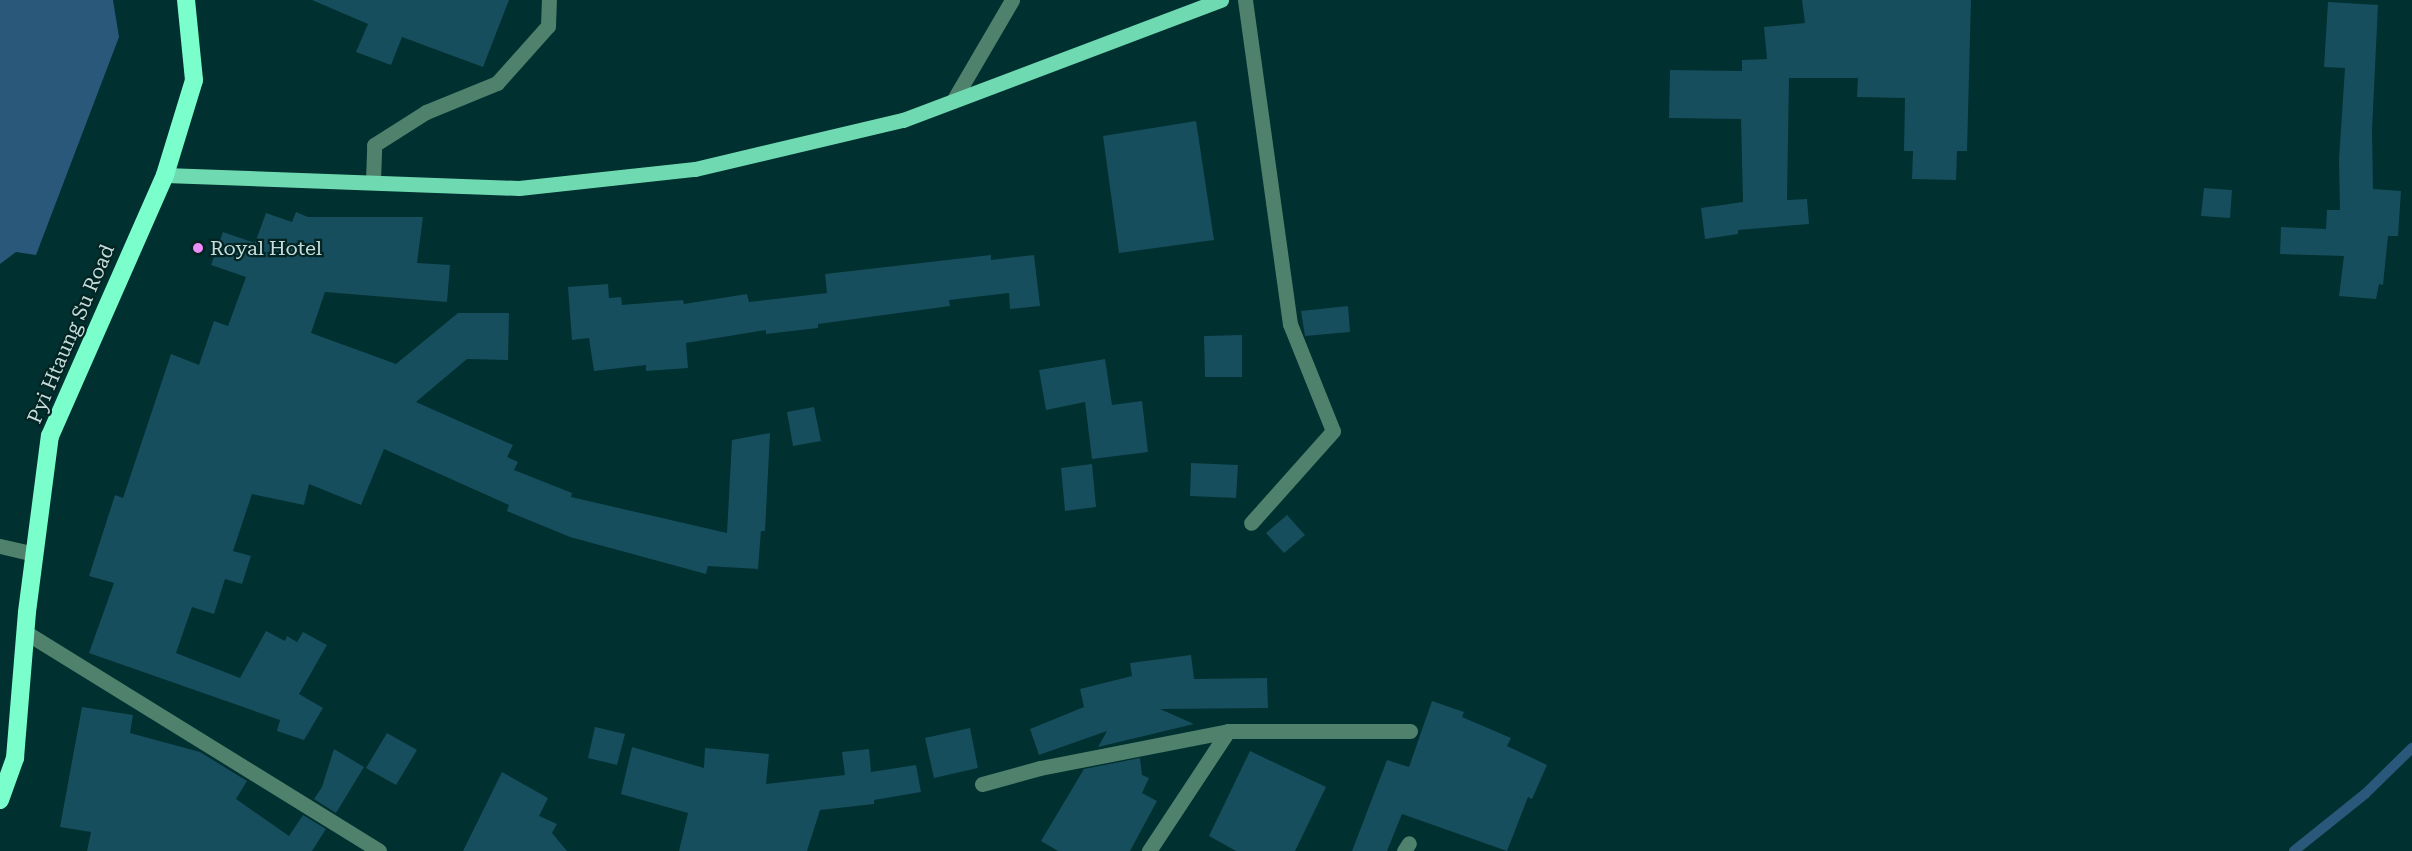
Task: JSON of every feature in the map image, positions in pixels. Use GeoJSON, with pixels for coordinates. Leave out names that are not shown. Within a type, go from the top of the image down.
{"type":"FeatureCollection","features":[{"type":"Feature","properties":{"kind":"highway","name":"Pyi Htaung Su Road"},"geometry":{"type":"LineString","coordinates":[[0,800],[15,758],[25,632],[50,436],[165,175],[194,80],[186,0]]}},
{"type":"Feature","properties":{"kind":"main road"},"geometry":{"type":"LineString","coordinates":[[165,175],[519,188],[695,169],[903,120],[1221,0]]}},
{"type":"Feature","properties":{"kind":"street"},"geometry":{"type":"LineString","coordinates":[[373,181],[374,145],[426,112],[497,83],[548,26],[549,0]]}},
{"type":"Feature","properties":{"kind":"street"},"geometry":{"type":"LineString","coordinates":[[953,101],[1012,0]]}},
{"type":"Feature","properties":{"kind":"street"},"geometry":{"type":"LineString","coordinates":[[1245,0],[1290,324],[1333,431],[1251,523]]}},
{"type":"Feature","properties":{"kind":"street"},"geometry":{"type":"LineString","coordinates":[[0,546],[35,554]]}},
{"type":"Feature","properties":{"kind":"street"},"geometry":{"type":"LineString","coordinates":[[25,632],[379,851]]}},
{"type":"Feature","properties":{"kind":"street"},"geometry":{"type":"LineString","coordinates":[[1149,851],[1228,731]]}},
{"type":"Feature","properties":{"kind":"street"},"geometry":{"type":"LineString","coordinates":[[982,784],[1040,768],[1228,731],[1410,731]]}},
{"type":"Feature","properties":{"kind":"water"},"geometry":{"type":"Polygon","coordinates":[[[0,0],[113,0],[119,37],[36,255],[16,252],[0,264],[0,0]]]}},
{"type":"Feature","properties":{"kind":"building"},"geometry":{"type":"Polygon","coordinates":[[[312,0],[509,0],[483,67],[402,37],[391,65],[356,52],[368,24],[312,0]]]}},
{"type":"Feature","properties":{"kind":"building"},"geometry":{"type":"Polygon","coordinates":[[[1802,0],[1971,0],[1967,151],[1957,151],[1956,180],[1912,179],[1913,151],[1904,151],[1905,98],[1857,97],[1858,78],[1789,78],[1787,200],[1807,199],[1809,224],[1738,230],[1738,234],[1705,239],[1701,208],[1743,202],[1741,119],[1669,118],[1670,70],[1742,71],[1742,60],[1767,59],[1764,27],[1805,23],[1802,0]]]}},
{"type":"Feature","properties":{"kind":"building"},"geometry":{"type":"Polygon","coordinates":[[[2328,2],[2378,5],[2372,130],[2373,189],[2401,191],[2398,236],[2388,236],[2383,285],[2379,284],[2376,299],[2339,296],[2344,256],[2280,254],[2281,227],[2326,229],[2327,210],[2340,210],[2339,159],[2345,68],[2324,67],[2328,2]]]}},
{"type":"Feature","properties":{"kind":"building"},"geometry":{"type":"Polygon","coordinates":[[[1196,121],[1214,240],[1119,253],[1103,136],[1196,121]]]}},
{"type":"Feature","properties":{"kind":"building"},"geometry":{"type":"Polygon","coordinates":[[[2204,188],[2232,190],[2230,218],[2201,216],[2204,188]]]}},
{"type":"Feature","properties":{"kind":"building"},"geometry":{"type":"Polygon","coordinates":[[[296,212],[308,217],[423,217],[417,263],[450,265],[447,302],[325,292],[311,333],[396,364],[458,313],[509,313],[508,360],[467,359],[416,402],[513,445],[507,457],[518,462],[514,470],[572,493],[571,497],[727,533],[732,440],[770,433],[765,531],[761,531],[758,569],[708,566],[706,574],[570,537],[507,511],[509,505],[384,449],[361,505],[309,484],[304,505],[252,494],[233,551],[251,556],[242,584],[225,579],[214,614],[192,607],[176,653],[240,678],[266,631],[285,641],[287,636],[297,642],[303,632],[327,645],[299,694],[323,708],[304,740],[277,731],[280,720],[89,653],[114,583],[89,576],[115,495],[123,498],[171,354],[199,365],[214,321],[228,326],[246,277],[211,265],[223,232],[255,243],[266,213],[292,222],[296,212]]]}},
{"type":"Feature","properties":{"kind":"building"},"geometry":{"type":"Polygon","coordinates":[[[991,255],[991,260],[1034,255],[1040,306],[1010,309],[1009,293],[949,300],[950,306],[818,324],[818,328],[766,334],[766,330],[686,343],[688,368],[646,371],[646,365],[594,371],[589,338],[572,340],[568,287],[608,284],[609,298],[621,297],[622,305],[683,300],[684,304],[747,294],[749,302],[827,293],[825,274],[991,255]]]}},
{"type":"Feature","properties":{"kind":"building"},"geometry":{"type":"Polygon","coordinates":[[[1348,306],[1350,332],[1305,336],[1301,311],[1348,306]]]}},
{"type":"Feature","properties":{"kind":"building"},"geometry":{"type":"Polygon","coordinates":[[[1242,335],[1242,377],[1205,377],[1204,336],[1242,335]]]}},
{"type":"Feature","properties":{"kind":"building"},"geometry":{"type":"Polygon","coordinates":[[[1105,359],[1112,405],[1142,401],[1148,452],[1092,459],[1085,402],[1046,410],[1039,370],[1105,359]]]}},
{"type":"Feature","properties":{"kind":"building"},"geometry":{"type":"Polygon","coordinates":[[[814,407],[821,441],[793,446],[787,412],[814,407]]]}},
{"type":"Feature","properties":{"kind":"building"},"geometry":{"type":"Polygon","coordinates":[[[1191,463],[1238,465],[1236,498],[1190,496],[1191,463]]]}},
{"type":"Feature","properties":{"kind":"building"},"geometry":{"type":"Polygon","coordinates":[[[1092,464],[1096,507],[1065,511],[1061,468],[1092,464]]]}},
{"type":"Feature","properties":{"kind":"building"},"geometry":{"type":"Polygon","coordinates":[[[1287,515],[1305,535],[1284,553],[1266,533],[1287,515]]]}},
{"type":"Feature","properties":{"kind":"building"},"geometry":{"type":"Polygon","coordinates":[[[1191,655],[1194,679],[1267,678],[1268,708],[1160,709],[1194,724],[1098,747],[1107,731],[1039,755],[1030,729],[1084,707],[1080,689],[1132,676],[1130,663],[1191,655]]]}},
{"type":"Feature","properties":{"kind":"building"},"geometry":{"type":"Polygon","coordinates":[[[1432,701],[1464,712],[1462,717],[1511,738],[1507,746],[1547,765],[1532,799],[1528,797],[1507,851],[1402,814],[1387,851],[1352,851],[1387,760],[1409,767],[1432,701]]]}},
{"type":"Feature","properties":{"kind":"building"},"geometry":{"type":"Polygon","coordinates":[[[82,707],[133,715],[130,733],[200,752],[247,781],[236,799],[289,836],[303,815],[326,829],[312,851],[87,851],[91,832],[60,827],[82,707]]]}},
{"type":"Feature","properties":{"kind":"building"},"geometry":{"type":"Polygon","coordinates":[[[595,727],[625,734],[617,765],[588,758],[595,727]]]}},
{"type":"Feature","properties":{"kind":"building"},"geometry":{"type":"Polygon","coordinates":[[[970,728],[978,768],[934,778],[925,738],[970,728]]]}},
{"type":"Feature","properties":{"kind":"building"},"geometry":{"type":"Polygon","coordinates":[[[387,733],[417,750],[396,785],[366,768],[387,733]]]}},
{"type":"Feature","properties":{"kind":"building"},"geometry":{"type":"Polygon","coordinates":[[[632,747],[704,768],[705,748],[769,754],[766,784],[845,775],[842,752],[869,749],[871,772],[916,765],[921,792],[874,800],[874,804],[820,810],[807,851],[679,851],[688,813],[621,794],[632,747]]]}},
{"type":"Feature","properties":{"kind":"building"},"geometry":{"type":"Polygon","coordinates":[[[334,749],[364,767],[336,813],[314,799],[322,787],[334,749]]]}},
{"type":"Feature","properties":{"kind":"building"},"geometry":{"type":"Polygon","coordinates":[[[1250,751],[1326,787],[1295,851],[1236,851],[1209,836],[1250,751]]]}},
{"type":"Feature","properties":{"kind":"building"},"geometry":{"type":"Polygon","coordinates":[[[1140,758],[1142,775],[1149,778],[1142,793],[1157,801],[1130,851],[1058,851],[1041,841],[1084,769],[1140,758]]]}},
{"type":"Feature","properties":{"kind":"building"},"geometry":{"type":"Polygon","coordinates":[[[502,772],[548,798],[539,816],[557,824],[552,833],[567,851],[463,851],[502,772]]]}},
{"type":"Feature","properties":{"kind":"waterway"},"geometry":{"type":"LineString","coordinates":[[2294,851],[2365,794],[2412,748]]}},
{"type":"Feature","properties":{"kind":"place","name":"Royal Hotel"},"geometry":{"type":"Point","coordinates":[198,248]}}]}
